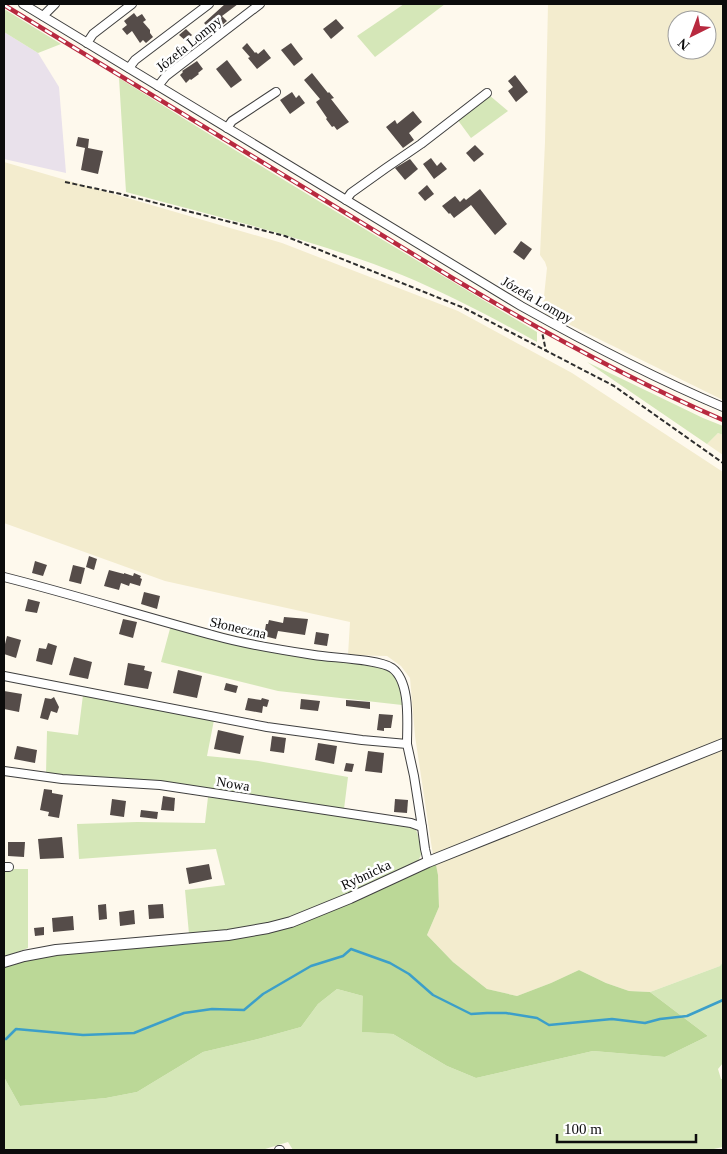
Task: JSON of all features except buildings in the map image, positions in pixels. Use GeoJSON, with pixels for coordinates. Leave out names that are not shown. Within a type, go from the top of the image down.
{"type":"FeatureCollection","features":[{"type":"Feature","properties":{"kind":"street","name":"Józefa Lompy"},"geometry":{"type":"LineString","coordinates":[[23,4],[542,318],[626,362],[723,407]]}},
{"type":"Feature","properties":{"kind":"street"},"geometry":{"type":"LineString","coordinates":[[42,16],[55,4]]}},
{"type":"Feature","properties":{"kind":"street"},"geometry":{"type":"LineString","coordinates":[[86,42],[132,4]]}},
{"type":"Feature","properties":{"kind":"street","name":"Józefa Lompy"},"geometry":{"type":"LineString","coordinates":[[129,68],[136,60],[209,4]]}},
{"type":"Feature","properties":{"kind":"street","name":"Józefa Lompy"},"geometry":{"type":"LineString","coordinates":[[158,86],[166,76],[260,4]]}},
{"type":"Feature","properties":{"kind":"street"},"geometry":{"type":"LineString","coordinates":[[227,128],[232,121],[276,92]]}},
{"type":"Feature","properties":{"kind":"street"},"geometry":{"type":"LineString","coordinates":[[346,200],[351,193],[421,144],[487,93]]}},
{"type":"Feature","properties":{"kind":"street","name":"Słoneczna"},"geometry":{"type":"LineString","coordinates":[[4,578],[272,649],[372,662],[392,668],[399,675],[403,683],[406,700],[407,744],[422,826]]}},
{"type":"Feature","properties":{"kind":"street"},"geometry":{"type":"LineString","coordinates":[[4,676],[267,727],[407,744]]}},
{"type":"Feature","properties":{"kind":"street","name":"Rybnicka"},"geometry":{"type":"LineString","coordinates":[[4,962],[30,954],[64,949],[228,935],[276,926],[313,914],[428,862],[723,744]]}},
{"type":"Feature","properties":{"kind":"street","name":"Nowa"},"geometry":{"type":"LineString","coordinates":[[4,771],[62,779],[160,785],[422,826]]}},
{"type":"Feature","properties":{"kind":"street"},"geometry":{"type":"LineString","coordinates":[[422,826],[428,862]]}},
{"type":"Feature","properties":{"kind":"path"},"geometry":{"type":"LineString","coordinates":[[65,182],[285,236],[464,308],[614,386],[723,463]]}},
{"type":"Feature","properties":{"kind":"path"},"geometry":{"type":"LineString","coordinates":[[542,318],[540,330],[546,351]]}},
{"type":"Feature","properties":{"kind":"shaded area"},"geometry":{"type":"Polygon","coordinates":[[[548,4],[723,4],[723,400],[556,318],[546,315],[543,306],[547,268],[540,255],[548,4]]]}},
{"type":"Feature","properties":{"kind":"shaded area"},"geometry":{"type":"Polygon","coordinates":[[[4,32],[38,53],[59,87],[66,173],[4,159],[4,32]]]}},
{"type":"Feature","properties":{"kind":"shaded area"},"geometry":{"type":"Polygon","coordinates":[[[4,162],[282,243],[458,311],[572,373],[723,472],[723,962],[720,966],[650,992],[629,991],[606,983],[579,970],[517,996],[487,989],[453,962],[427,935],[439,907],[438,875],[432,849],[415,736],[410,678],[401,666],[387,656],[348,655],[350,622],[165,581],[4,523],[4,162]]]}},
{"type":"Feature","properties":{"kind":"shaded area"},"geometry":{"type":"Polygon","coordinates":[[[718,433],[723,435],[723,455],[707,444],[718,433]]]}},
{"type":"Feature","properties":{"kind":"green space"},"geometry":{"type":"Polygon","coordinates":[[[404,4],[445,4],[375,57],[357,36],[404,4]]]}},
{"type":"Feature","properties":{"kind":"green space"},"geometry":{"type":"Polygon","coordinates":[[[4,9],[61,44],[38,53],[4,32],[4,9]]]}},
{"type":"Feature","properties":{"kind":"green space"},"geometry":{"type":"Polygon","coordinates":[[[119,78],[223,143],[537,332],[537,342],[436,290],[368,262],[265,229],[126,192],[119,78]]]}},
{"type":"Feature","properties":{"kind":"green space"},"geometry":{"type":"Polygon","coordinates":[[[489,95],[508,111],[471,138],[457,119],[489,95]]]}},
{"type":"Feature","properties":{"kind":"green space"},"geometry":{"type":"Polygon","coordinates":[[[587,362],[723,426],[723,435],[718,433],[707,444],[587,362]]]}},
{"type":"Feature","properties":{"kind":"green space"},"geometry":{"type":"Polygon","coordinates":[[[171,625],[225,642],[280,654],[343,661],[386,669],[397,678],[402,705],[278,691],[161,662],[171,625]]]}},
{"type":"Feature","properties":{"kind":"green space"},"geometry":{"type":"Polygon","coordinates":[[[83,695],[214,720],[207,756],[258,761],[348,777],[344,809],[176,783],[46,774],[47,731],[78,735],[83,695]]]}},
{"type":"Feature","properties":{"kind":"green space"},"geometry":{"type":"Polygon","coordinates":[[[208,797],[406,826],[416,830],[422,853],[418,861],[407,868],[299,915],[273,923],[189,934],[185,890],[225,885],[216,849],[79,859],[77,824],[137,822],[205,823],[208,797]]]}},
{"type":"Feature","properties":{"kind":"green space"},"geometry":{"type":"Polygon","coordinates":[[[436,865],[439,907],[427,935],[453,962],[487,989],[517,996],[579,970],[606,983],[629,991],[650,992],[708,1036],[665,1057],[593,1051],[476,1078],[447,1066],[393,1034],[362,1032],[363,996],[337,989],[318,1004],[301,1027],[203,1052],[137,1092],[106,1098],[20,1106],[4,1079],[4,967],[27,957],[244,937],[436,865]]]}},
{"type":"Feature","properties":{"kind":"green space"},"geometry":{"type":"Polygon","coordinates":[[[4,869],[28,869],[28,948],[4,957],[4,869]]]}},
{"type":"Feature","properties":{"kind":"green space"},"geometry":{"type":"Polygon","coordinates":[[[723,962],[723,1063],[718,1069],[721,1079],[723,1079],[723,1147],[709,1150],[293,1150],[288,1142],[262,1150],[4,1150],[4,1079],[20,1106],[106,1098],[137,1092],[203,1052],[301,1027],[318,1004],[337,989],[363,996],[363,1032],[393,1034],[447,1066],[476,1078],[593,1051],[665,1057],[708,1036],[650,992],[720,966],[723,962]]]}},
{"type":"Feature","properties":{"kind":"waterway"},"geometry":{"type":"LineString","coordinates":[[4,1039],[16,1029],[83,1035],[134,1033],[184,1013],[212,1009],[244,1010],[263,994],[311,966],[343,956],[351,949],[390,963],[409,974],[433,995],[471,1014],[506,1013],[537,1018],[549,1025],[612,1019],[645,1023],[687,1016],[723,1000]]}},
{"type":"Feature","properties":{"kind":"railway"},"geometry":{"type":"LineString","coordinates":[[4,5],[454,279],[620,372],[723,420]]}}]}
